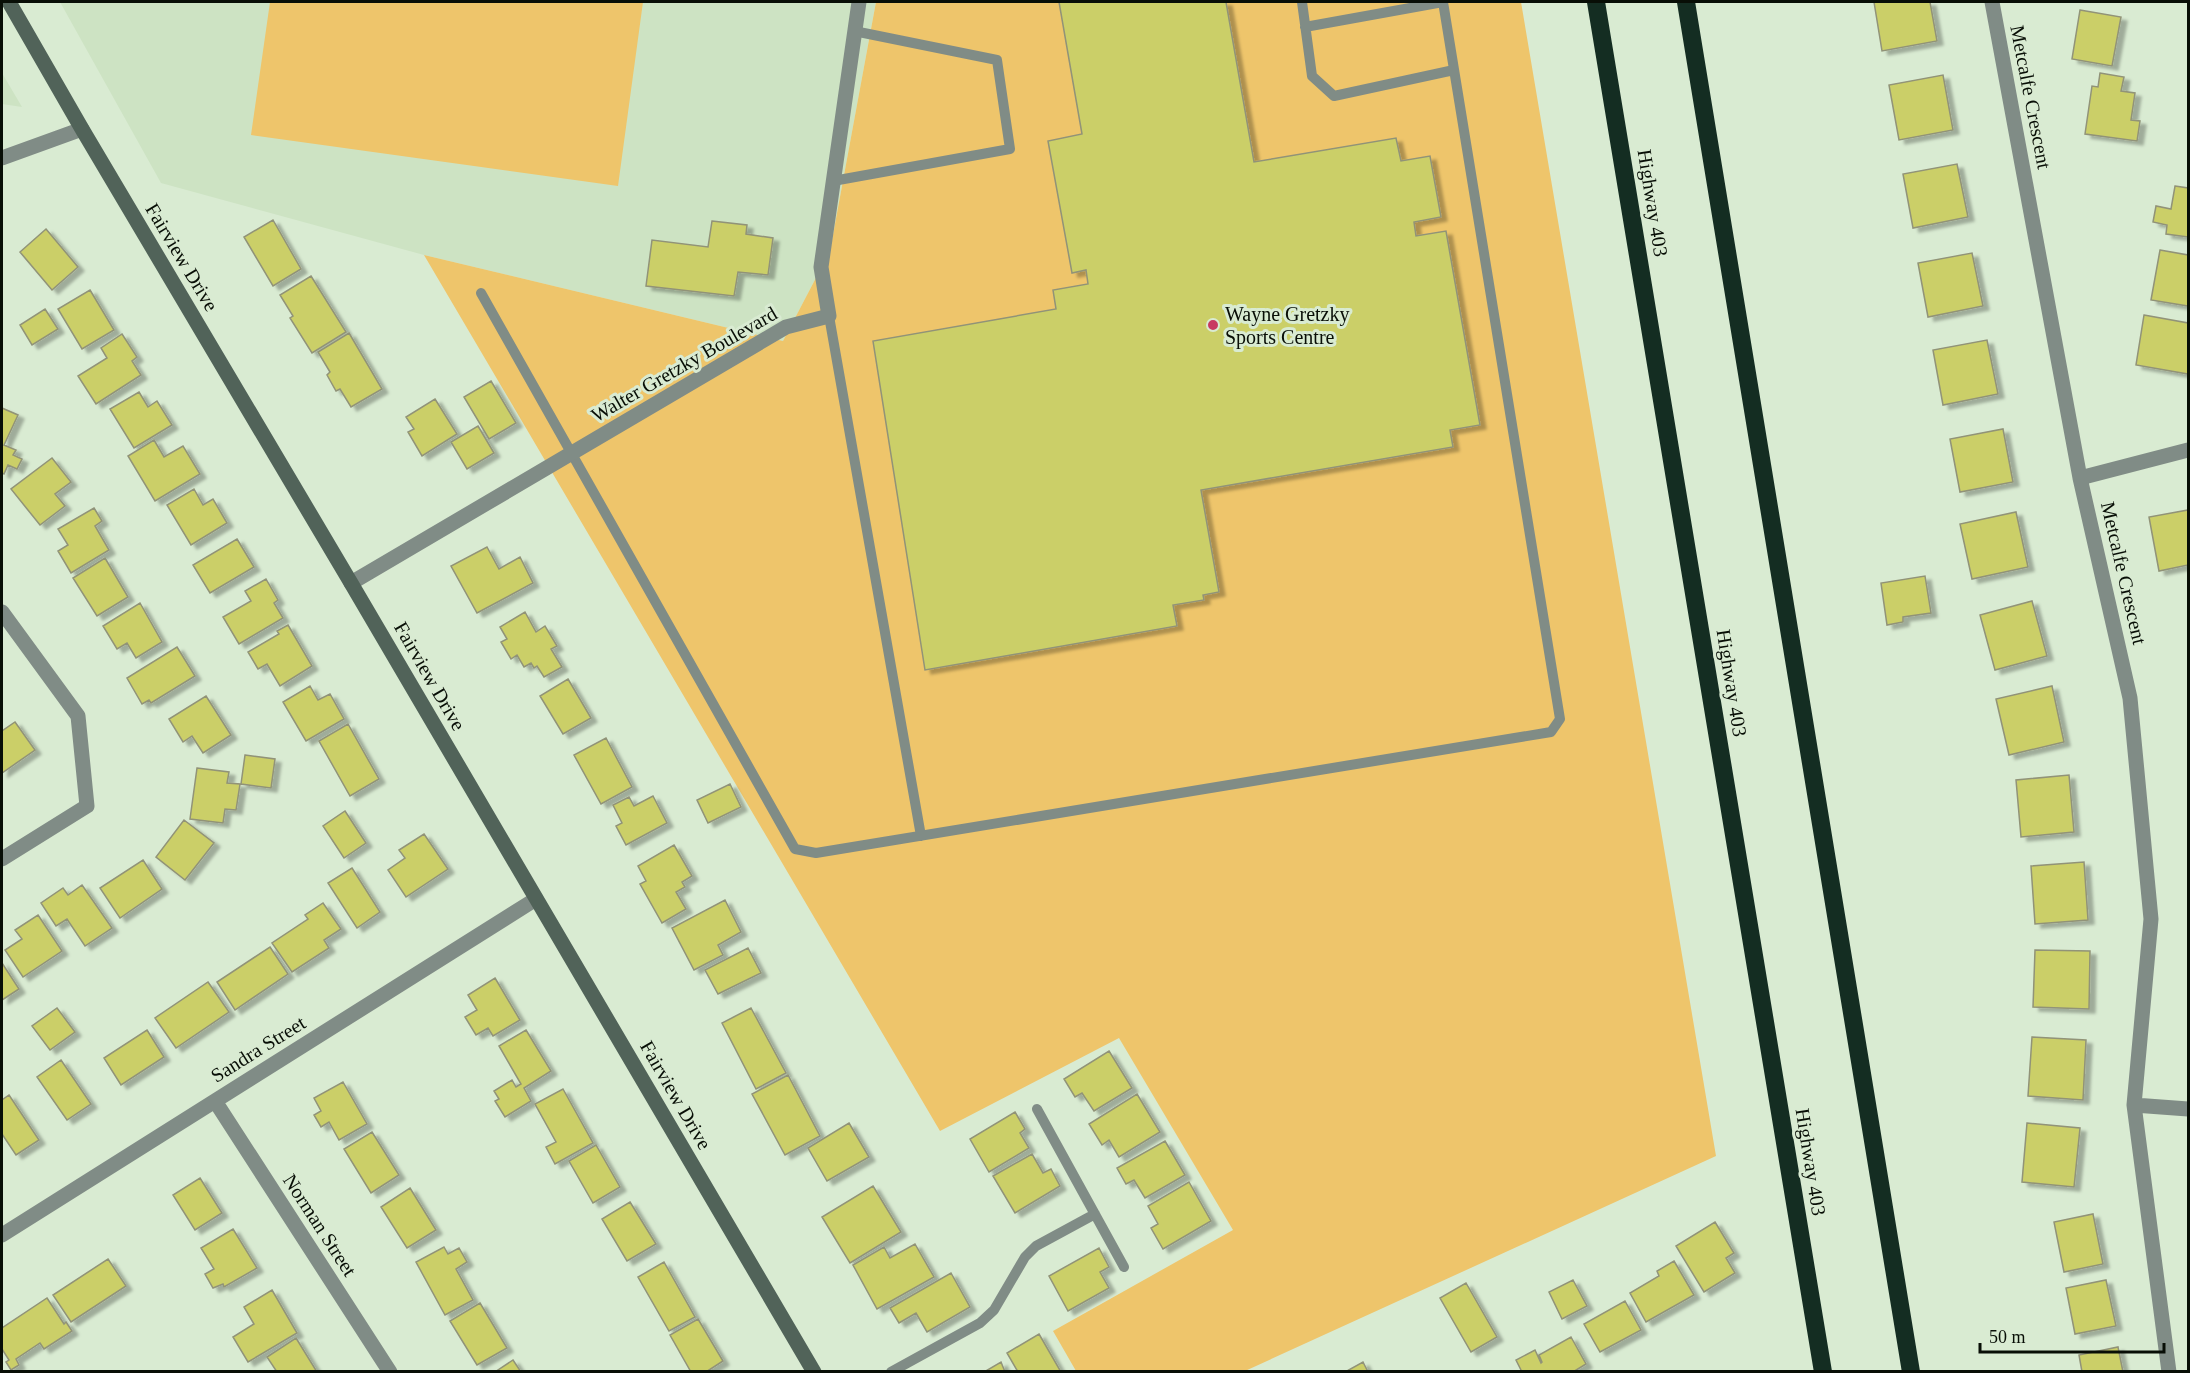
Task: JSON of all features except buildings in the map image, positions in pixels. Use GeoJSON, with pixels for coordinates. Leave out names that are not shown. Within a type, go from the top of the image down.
{"type":"FeatureCollection","features":[{"type":"Feature","properties":{"kind":"highway","name":"Highway 403"},"geometry":{"type":"LineString","coordinates":[[1596,2],[1823,1371]]}},
{"type":"Feature","properties":{"kind":"highway"},"geometry":{"type":"LineString","coordinates":[[1686,2],[1911,1371]]}},
{"type":"Feature","properties":{"kind":"main road","name":"Fairview Drive"},"geometry":{"type":"LineString","coordinates":[[9,2],[814,1371]]}},
{"type":"Feature","properties":{"kind":"street"},"geometry":{"type":"LineString","coordinates":[[829,316],[821,267],[859,2]]}},
{"type":"Feature","properties":{"kind":"street","name":"Metcalfe Crescent"},"geometry":{"type":"LineString","coordinates":[[1992,2],[2080,478],[2130,698],[2151,919],[2134,1105],[2169,1371]]}},
{"type":"Feature","properties":{"kind":"street"},"geometry":{"type":"LineString","coordinates":[[2,158],[82,129]]}},
{"type":"Feature","properties":{"kind":"street","name":"Walter Gretzky Boulevard"},"geometry":{"type":"LineString","coordinates":[[351,583],[786,327],[829,316]]}},
{"type":"Feature","properties":{"kind":"street"},"geometry":{"type":"LineString","coordinates":[[2080,478],[2188,450]]}},
{"type":"Feature","properties":{"kind":"street"},"geometry":{"type":"LineString","coordinates":[[2,612],[78,716],[87,806],[2,859]]}},
{"type":"Feature","properties":{"kind":"street","name":"Sandra Street"},"geometry":{"type":"LineString","coordinates":[[2,1236],[536,899]]}},
{"type":"Feature","properties":{"kind":"street","name":"Norman Street"},"geometry":{"type":"LineString","coordinates":[[214,1101],[390,1371]]}},
{"type":"Feature","properties":{"kind":"street"},"geometry":{"type":"LineString","coordinates":[[2134,1105],[2188,1109]]}},
{"type":"Feature","properties":{"kind":"lane"},"geometry":{"type":"LineString","coordinates":[[1302,2],[1312,76],[1334,96],[1454,70]]}},
{"type":"Feature","properties":{"kind":"lane"},"geometry":{"type":"LineString","coordinates":[[481,293],[795,849],[816,853],[1551,732],[1560,719],[1443,2],[1305,27]]}},
{"type":"Feature","properties":{"kind":"lane"},"geometry":{"type":"LineString","coordinates":[[833,181],[1010,149],[997,60],[854,32]]}},
{"type":"Feature","properties":{"kind":"lane"},"geometry":{"type":"LineString","coordinates":[[829,316],[921,836]]}},
{"type":"Feature","properties":{"kind":"lane"},"geometry":{"type":"LineString","coordinates":[[1037,1109],[1124,1267]]}},
{"type":"Feature","properties":{"kind":"lane"},"geometry":{"type":"LineString","coordinates":[[891,1371],[980,1323],[994,1310],[1025,1257],[1036,1246],[1095,1214]]}},
{"type":"Feature","properties":{"kind":"shaded area"},"geometry":{"type":"Polygon","coordinates":[[[60,2],[876,2],[830,251],[783,341],[424,255],[161,183],[60,2]]]}},
{"type":"Feature","properties":{"kind":"shaded area"},"geometry":{"type":"Polygon","coordinates":[[[270,2],[643,2],[618,186],[251,135],[270,2]]]}},
{"type":"Feature","properties":{"kind":"shaded area"},"geometry":{"type":"Polygon","coordinates":[[[876,2],[1521,2],[1716,1156],[1245,1371],[1076,1371],[1053,1331],[1233,1230],[1119,1038],[940,1131],[424,255],[783,341],[830,251],[876,2]]]}},
{"type":"Feature","properties":{"kind":"shaded area"},"geometry":{"type":"Polygon","coordinates":[[[2,73],[22,107],[2,104],[2,73]]]}},
{"type":"Feature","properties":{"kind":"place","name":"Wayne Gretzky Sports Centre"},"geometry":{"type":"Point","coordinates":[1213,325]}}]}
